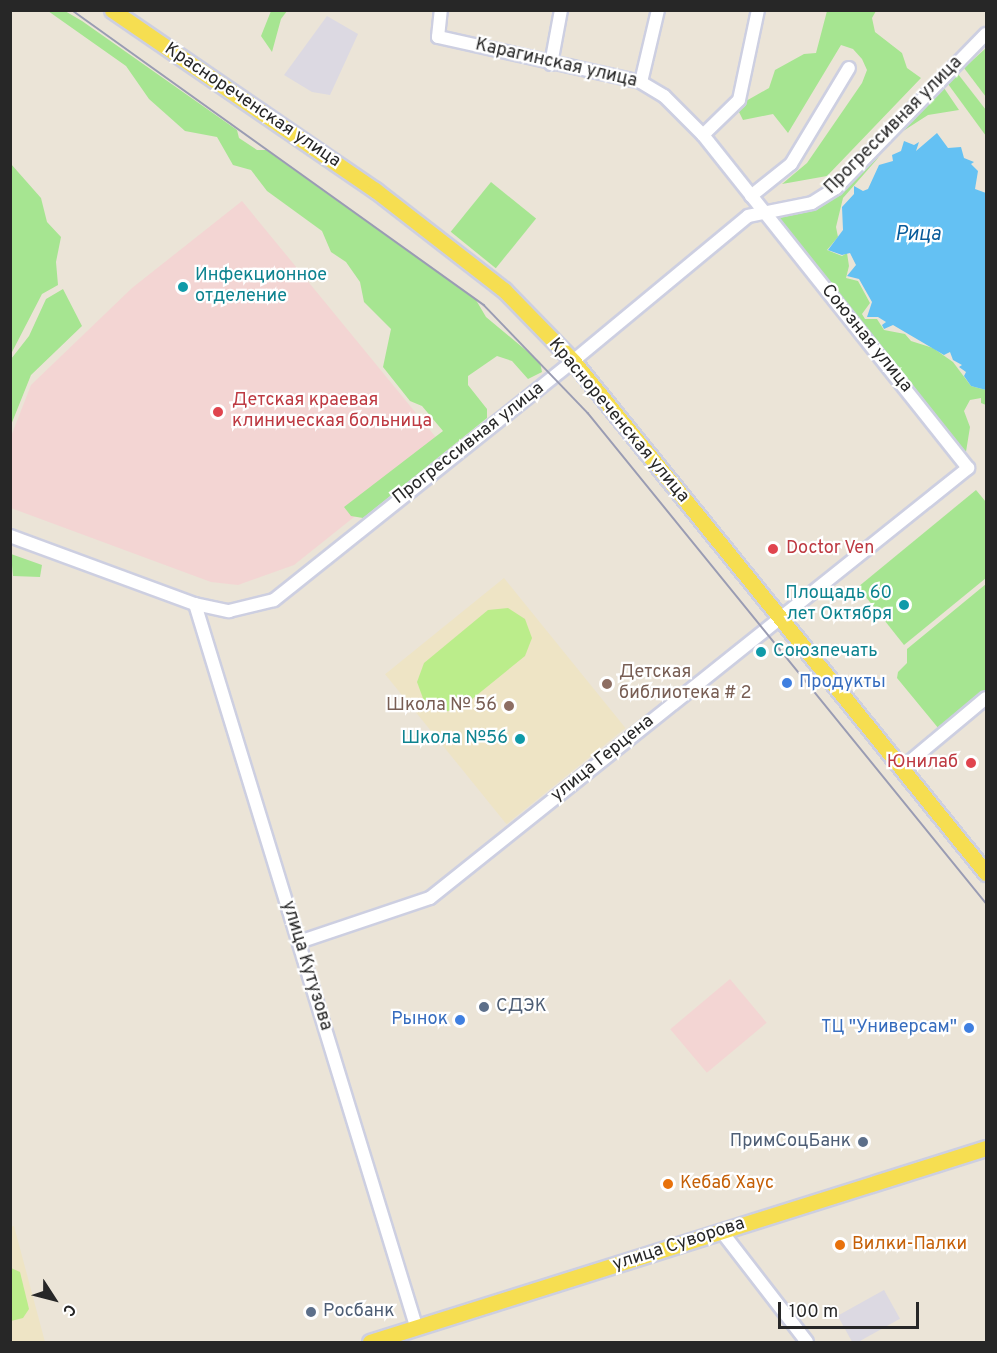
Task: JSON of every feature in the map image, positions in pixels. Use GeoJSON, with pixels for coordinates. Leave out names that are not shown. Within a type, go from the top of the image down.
{"type":"FeatureCollection","features":[{"type":"Feature","properties":{"kind":"main road","name":"Краснореченская улица"},"geometry":{"type":"LineString","coordinates":[[112,10],[435,234],[504,291],[573,361],[987,873]]}},
{"type":"Feature","properties":{"kind":"main road","name":"улица Суворова"},"geometry":{"type":"LineString","coordinates":[[370,1342],[987,1148]]}},
{"type":"Feature","properties":{"kind":"street","name":"Карагинская улица"},"geometry":{"type":"LineString","coordinates":[[441,10],[438,37],[551,64],[641,82],[664,96],[703,135],[763,211]]}},
{"type":"Feature","properties":{"kind":"street"},"geometry":{"type":"LineString","coordinates":[[551,64],[561,10]]}},
{"type":"Feature","properties":{"kind":"street"},"geometry":{"type":"LineString","coordinates":[[641,82],[658,10]]}},
{"type":"Feature","properties":{"kind":"street"},"geometry":{"type":"LineString","coordinates":[[703,135],[739,99],[758,10]]}},
{"type":"Feature","properties":{"kind":"street","name":"Прогрессивная улица"},"geometry":{"type":"LineString","coordinates":[[10,536],[195,604],[229,611],[274,600],[573,361],[748,216],[763,211],[795,208],[825,198],[987,34]]}},
{"type":"Feature","properties":{"kind":"street"},"geometry":{"type":"LineString","coordinates":[[751,196],[791,164],[849,68]]}},
{"type":"Feature","properties":{"kind":"street","name":"Союзная улица"},"geometry":{"type":"LineString","coordinates":[[763,211],[969,468]]}},
{"type":"Feature","properties":{"kind":"street","name":"улица Герцена"},"geometry":{"type":"LineString","coordinates":[[299,942],[430,898],[969,468]]}},
{"type":"Feature","properties":{"kind":"street","name":"улица Кутузова"},"geometry":{"type":"LineString","coordinates":[[195,604],[417,1329]]}},
{"type":"Feature","properties":{"kind":"street"},"geometry":{"type":"LineString","coordinates":[[902,768],[987,698]]}},
{"type":"Feature","properties":{"kind":"street"},"geometry":{"type":"LineString","coordinates":[[722,1232],[807,1342]]}},
{"type":"Feature","properties":{"kind":"shaded area"},"geometry":{"type":"Polygon","coordinates":[[[327,16],[358,34],[330,95],[312,92],[284,75],[327,16]]]}},
{"type":"Feature","properties":{"kind":"shaded area","name":"Детская краевая клиническая больница"},"geometry":{"type":"Polygon","coordinates":[[[242,201],[443,446],[294,565],[238,585],[211,582],[11,508],[10,439],[31,385],[132,288],[242,201]]]}},
{"type":"Feature","properties":{"kind":"shaded area","name":"Школа № 56"},"geometry":{"type":"Polygon","coordinates":[[[504,578],[625,728],[507,824],[385,674],[504,578]]]}},
{"type":"Feature","properties":{"kind":"shaded area"},"geometry":{"type":"Polygon","coordinates":[[[730,979],[767,1023],[707,1073],[670,1029],[730,979]]]}},
{"type":"Feature","properties":{"kind":"shaded area"},"geometry":{"type":"Polygon","coordinates":[[[14,1226],[45,1342],[11,1342],[10,1227],[14,1226]]]}},
{"type":"Feature","properties":{"kind":"shaded area"},"geometry":{"type":"Polygon","coordinates":[[[884,1290],[900,1319],[858,1342],[852,1342],[838,1316],[884,1290]]]}},
{"type":"Feature","properties":{"kind":"green space"},"geometry":{"type":"Polygon","coordinates":[[[48,11],[65,11],[82,21],[237,130],[239,138],[257,150],[266,150],[476,300],[486,317],[540,362],[542,372],[528,379],[512,361],[497,356],[468,376],[468,385],[487,409],[487,418],[363,518],[351,516],[344,507],[443,431],[422,406],[410,401],[383,367],[391,329],[364,302],[360,282],[346,262],[331,252],[322,231],[267,191],[251,170],[233,165],[217,137],[185,131],[149,99],[126,66],[48,11]]]}},
{"type":"Feature","properties":{"kind":"green space"},"geometry":{"type":"Polygon","coordinates":[[[271,11],[287,11],[281,19],[272,52],[261,36],[271,11]]]}},
{"type":"Feature","properties":{"kind":"green space"},"geometry":{"type":"Polygon","coordinates":[[[827,11],[876,11],[872,18],[875,32],[902,53],[907,68],[921,78],[827,176],[782,184],[807,163],[862,83],[867,70],[862,59],[853,49],[841,45],[788,133],[773,114],[743,120],[739,112],[746,101],[769,88],[775,70],[804,54],[816,53],[827,11]]]}},
{"type":"Feature","properties":{"kind":"green space"},"geometry":{"type":"Polygon","coordinates":[[[986,48],[986,97],[964,68],[986,48]]]}},
{"type":"Feature","properties":{"kind":"green space"},"geometry":{"type":"Polygon","coordinates":[[[958,74],[986,110],[986,136],[948,84],[958,74]]]}},
{"type":"Feature","properties":{"kind":"green space"},"geometry":{"type":"Polygon","coordinates":[[[944,88],[959,110],[928,115],[900,133],[944,88]]]}},
{"type":"Feature","properties":{"kind":"green space"},"geometry":{"type":"Polygon","coordinates":[[[879,157],[843,198],[836,227],[838,237],[827,250],[842,256],[847,253],[849,266],[846,278],[858,281],[870,303],[862,314],[865,319],[877,319],[884,330],[905,334],[911,341],[933,348],[953,362],[971,386],[986,390],[986,405],[981,403],[981,398],[970,400],[964,411],[970,427],[965,458],[776,219],[825,204],[879,157]]]}},
{"type":"Feature","properties":{"kind":"green space"},"geometry":{"type":"Polygon","coordinates":[[[11,164],[41,198],[47,222],[61,237],[56,262],[58,285],[42,294],[11,354],[11,164]]]}},
{"type":"Feature","properties":{"kind":"green space"},"geometry":{"type":"Polygon","coordinates":[[[491,182],[536,219],[496,268],[451,232],[491,182]]]}},
{"type":"Feature","properties":{"kind":"green space"},"geometry":{"type":"Polygon","coordinates":[[[63,289],[82,326],[31,375],[11,425],[11,359],[29,336],[46,299],[63,289]]]}},
{"type":"Feature","properties":{"kind":"green space"},"geometry":{"type":"Polygon","coordinates":[[[976,490],[986,502],[986,578],[904,645],[858,587],[976,490]]]}},
{"type":"Feature","properties":{"kind":"green space"},"geometry":{"type":"Polygon","coordinates":[[[11,554],[42,565],[40,577],[13,576],[11,554]]]}},
{"type":"Feature","properties":{"kind":"green space"},"geometry":{"type":"Polygon","coordinates":[[[986,584],[986,690],[939,729],[897,678],[898,672],[907,663],[907,649],[986,584]]]}},
{"type":"Feature","properties":{"kind":"green space"},"geometry":{"type":"Polygon","coordinates":[[[508,608],[525,619],[532,638],[525,656],[461,708],[443,712],[424,701],[417,682],[424,663],[488,610],[508,608]]]}},
{"type":"Feature","properties":{"kind":"green space"},"geometry":{"type":"Polygon","coordinates":[[[11,1268],[20,1272],[29,1309],[23,1318],[11,1321],[11,1268]]]}},
{"type":"Feature","properties":{"kind":"water","name":"Рица"},"geometry":{"type":"Polygon","coordinates":[[[937,133],[948,148],[961,147],[964,158],[974,162],[971,164],[978,171],[975,189],[986,193],[986,390],[971,386],[964,376],[966,372],[959,367],[962,365],[953,360],[950,352],[944,355],[893,325],[884,329],[882,325],[886,322],[878,317],[867,317],[872,302],[859,279],[847,276],[856,265],[850,253],[842,255],[828,250],[843,230],[842,207],[854,194],[854,186],[863,191],[868,189],[879,165],[893,161],[892,155],[901,151],[904,141],[914,145],[919,142],[916,151],[937,133]]]}},
{"type":"Feature","properties":{"kind":"tram line"},"geometry":{"type":"LineString","coordinates":[[72,10],[484,305],[588,413],[986,903]]}},
{"type":"Feature","properties":{"kind":"place","name":"Инфекционное отделение"},"geometry":{"type":"Point","coordinates":[183,287]}},
{"type":"Feature","properties":{"kind":"place","name":"Детская краевая клиническая больница"},"geometry":{"type":"Point","coordinates":[218,412]}},
{"type":"Feature","properties":{"kind":"place","name":"Doctor Ven"},"geometry":{"type":"Point","coordinates":[773,549]}},
{"type":"Feature","properties":{"kind":"place","name":"Площадь 60 лет Октября"},"geometry":{"type":"Point","coordinates":[904,605]}},
{"type":"Feature","properties":{"kind":"place","name":"Союзпечать"},"geometry":{"type":"Point","coordinates":[761,652]}},
{"type":"Feature","properties":{"kind":"place","name":"Продукты"},"geometry":{"type":"Point","coordinates":[787,683]}},
{"type":"Feature","properties":{"kind":"place","name":"Детская библиотека # 2"},"geometry":{"type":"Point","coordinates":[607,684]}},
{"type":"Feature","properties":{"kind":"place","name":"Школа № 56"},"geometry":{"type":"Point","coordinates":[509,706]}},
{"type":"Feature","properties":{"kind":"place","name":"Школа №56"},"geometry":{"type":"Point","coordinates":[520,739]}},
{"type":"Feature","properties":{"kind":"place","name":"Юнилаб"},"geometry":{"type":"Point","coordinates":[971,763]}},
{"type":"Feature","properties":{"kind":"place","name":"СДЭК"},"geometry":{"type":"Point","coordinates":[484,1007]}},
{"type":"Feature","properties":{"kind":"place","name":"Рынок"},"geometry":{"type":"Point","coordinates":[460,1020]}},
{"type":"Feature","properties":{"kind":"place","name":"ТЦ \"Универсам\""},"geometry":{"type":"Point","coordinates":[969,1028]}},
{"type":"Feature","properties":{"kind":"place","name":"ПримСоцБанк"},"geometry":{"type":"Point","coordinates":[863,1142]}},
{"type":"Feature","properties":{"kind":"place","name":"Кебаб Хаус"},"geometry":{"type":"Point","coordinates":[668,1184]}},
{"type":"Feature","properties":{"kind":"place","name":"Вилки-Палки"},"geometry":{"type":"Point","coordinates":[840,1245]}},
{"type":"Feature","properties":{"kind":"place","name":"Росбанк"},"geometry":{"type":"Point","coordinates":[311,1312]}}]}
